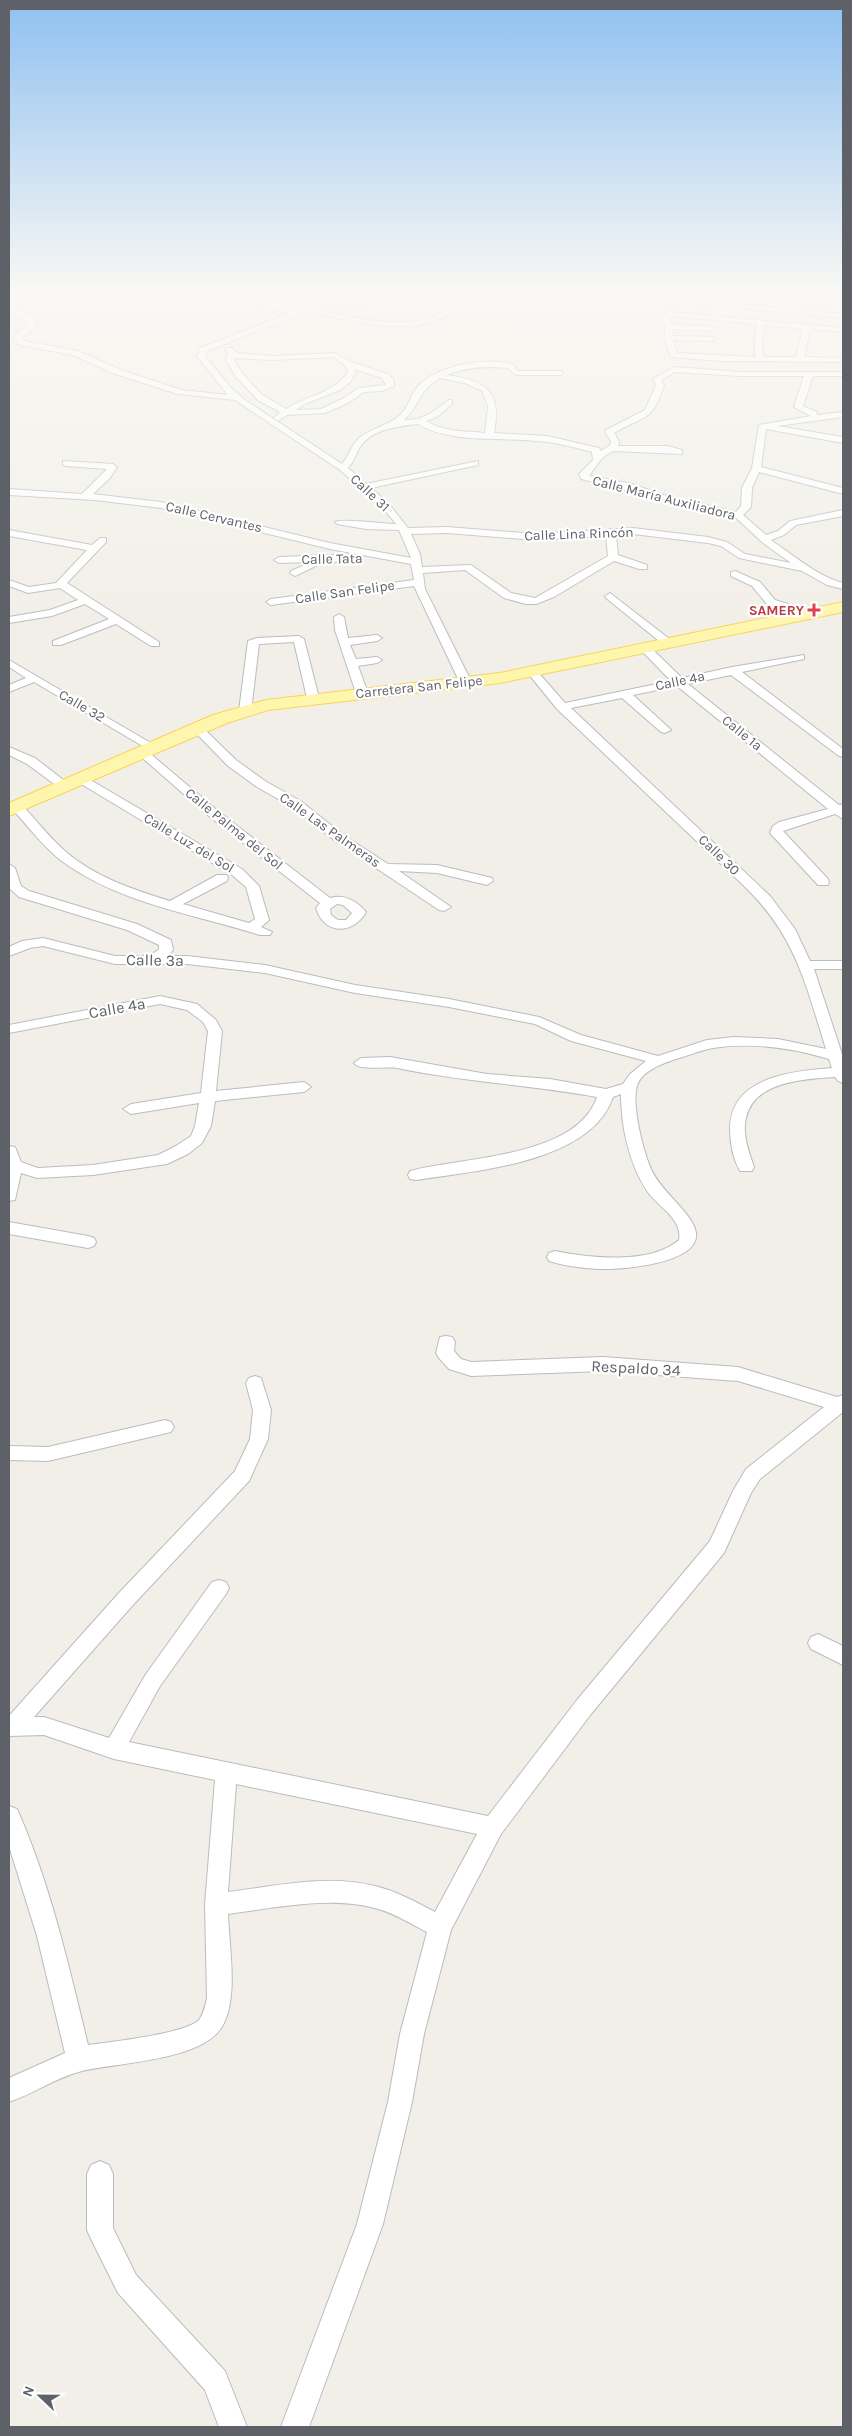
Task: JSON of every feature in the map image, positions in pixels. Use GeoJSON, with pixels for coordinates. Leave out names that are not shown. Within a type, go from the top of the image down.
{"type":"FeatureCollection","features":[{"type":"Feature","properties":{"kind":"main road","name":"Carretera San Felipe"},"geometry":{"type":"LineString","coordinates":[[13,808],[198,729],[245,711],[313,698],[466,683],[532,672],[843,607]]}},
{"type":"Feature","properties":{"kind":"street","name":"Calle 31"},"geometry":{"type":"LineString","coordinates":[[246,404],[343,468],[386,506],[404,529],[417,566],[419,582],[443,638],[466,683]]}},
{"type":"Feature","properties":{"kind":"street"},"geometry":{"type":"LineString","coordinates":[[270,404],[285,413],[322,411],[338,404]]}},
{"type":"Feature","properties":{"kind":"street"},"geometry":{"type":"LineString","coordinates":[[271,420],[300,404]]}},
{"type":"Feature","properties":{"kind":"street"},"geometry":{"type":"LineString","coordinates":[[343,468],[351,462],[362,439],[394,424],[404,416],[414,404]]}},
{"type":"Feature","properties":{"kind":"street"},"geometry":{"type":"LineString","coordinates":[[420,421],[434,415],[447,404]]}},
{"type":"Feature","properties":{"kind":"street"},"geometry":{"type":"LineString","coordinates":[[489,435],[493,418],[492,404]]}},
{"type":"Feature","properties":{"kind":"street"},"geometry":{"type":"LineString","coordinates":[[598,457],[611,448],[615,441],[609,432],[620,425],[649,413],[655,404]]}},
{"type":"Feature","properties":{"kind":"street"},"geometry":{"type":"LineString","coordinates":[[799,404],[798,407],[814,417],[843,423]]}},
{"type":"Feature","properties":{"kind":"street"},"geometry":{"type":"LineString","coordinates":[[762,427],[778,422],[843,415]]}},
{"type":"Feature","properties":{"kind":"street","name":"Calle María Auxiliadora"},"geometry":{"type":"LineString","coordinates":[[394,424],[420,421],[431,428],[451,432],[573,443],[596,450],[598,457],[584,476],[738,515],[764,539],[806,569],[831,583],[843,586]]}},
{"type":"Feature","properties":{"kind":"street"},"geometry":{"type":"LineString","coordinates":[[762,427],[843,440]]}},
{"type":"Feature","properties":{"kind":"street"},"geometry":{"type":"LineString","coordinates":[[738,515],[746,507],[747,488],[756,468],[762,427]]}},
{"type":"Feature","properties":{"kind":"street"},"geometry":{"type":"LineString","coordinates":[[611,448],[668,449],[680,452]]}},
{"type":"Feature","properties":{"kind":"street"},"geometry":{"type":"LineString","coordinates":[[66,463],[113,467],[107,476],[84,496]]}},
{"type":"Feature","properties":{"kind":"street"},"geometry":{"type":"LineString","coordinates":[[364,487],[475,463]]}},
{"type":"Feature","properties":{"kind":"street"},"geometry":{"type":"LineString","coordinates":[[756,468],[843,491]]}},
{"type":"Feature","properties":{"kind":"street","name":"Calle Cervantes"},"geometry":{"type":"LineString","coordinates":[[9,492],[84,496],[161,505],[330,546],[384,556],[417,566],[467,568],[494,588],[513,597],[535,601],[613,556]]}},
{"type":"Feature","properties":{"kind":"street"},"geometry":{"type":"LineString","coordinates":[[764,539],[781,534],[788,526],[794,523],[843,513]]}},
{"type":"Feature","properties":{"kind":"street","name":"Calle Lina Rincón"},"geometry":{"type":"LineString","coordinates":[[340,522],[404,529],[537,537],[633,531],[708,540],[724,544],[742,556],[806,569]]}},
{"type":"Feature","properties":{"kind":"street"},"geometry":{"type":"LineString","coordinates":[[426,530],[446,525],[480,523]]}},
{"type":"Feature","properties":{"kind":"street"},"geometry":{"type":"LineString","coordinates":[[9,533],[92,548]]}},
{"type":"Feature","properties":{"kind":"street"},"geometry":{"type":"LineString","coordinates":[[611,533],[613,556],[643,566]]}},
{"type":"Feature","properties":{"kind":"street"},"geometry":{"type":"LineString","coordinates":[[62,585],[61,582],[92,548],[103,540]]}},
{"type":"Feature","properties":{"kind":"street","name":"Calle Tata"},"geometry":{"type":"LineString","coordinates":[[279,560],[325,558],[366,560],[384,556]]}},
{"type":"Feature","properties":{"kind":"street"},"geometry":{"type":"LineString","coordinates":[[295,573],[325,558]]}},
{"type":"Feature","properties":{"kind":"street"},"geometry":{"type":"LineString","coordinates":[[735,574],[756,584],[771,602],[784,606],[796,617]]}},
{"type":"Feature","properties":{"kind":"street","name":"Calle San Felipe"},"geometry":{"type":"LineString","coordinates":[[271,602],[419,582]]}},
{"type":"Feature","properties":{"kind":"street"},"geometry":{"type":"LineString","coordinates":[[9,583],[28,590],[62,585],[155,644]]}},
{"type":"Feature","properties":{"kind":"street"},"geometry":{"type":"LineString","coordinates":[[610,596],[668,643]]}},
{"type":"Feature","properties":{"kind":"street"},"geometry":{"type":"LineString","coordinates":[[9,620],[52,613],[87,600]]}},
{"type":"Feature","properties":{"kind":"street"},"geometry":{"type":"LineString","coordinates":[[340,617],[340,630],[362,693]]}},
{"type":"Feature","properties":{"kind":"street"},"geometry":{"type":"LineString","coordinates":[[57,643],[118,619]]}},
{"type":"Feature","properties":{"kind":"street"},"geometry":{"type":"LineString","coordinates":[[345,642],[377,638]]}},
{"type":"Feature","properties":{"kind":"street"},"geometry":{"type":"LineString","coordinates":[[245,711],[252,644],[257,642],[299,639],[313,698]]}},
{"type":"Feature","properties":{"kind":"street","name":"Calle 1a"},"geometry":{"type":"LineString","coordinates":[[644,648],[678,681],[841,811]]}},
{"type":"Feature","properties":{"kind":"street","name":"Calle 4a"},"geometry":{"type":"LineString","coordinates":[[561,707],[800,657]]}},
{"type":"Feature","properties":{"kind":"street"},"geometry":{"type":"LineString","coordinates":[[352,663],[376,660]]}},
{"type":"Feature","properties":{"kind":"street","name":"Calle 32"},"geometry":{"type":"LineString","coordinates":[[9,663],[149,751]]}},
{"type":"Feature","properties":{"kind":"street"},"geometry":{"type":"LineString","coordinates":[[732,670],[843,754]]}},
{"type":"Feature","properties":{"kind":"street","name":"Calle 30"},"geometry":{"type":"LineString","coordinates":[[532,672],[561,707],[758,893],[788,930],[804,965],[842,1075]]}},
{"type":"Feature","properties":{"kind":"street"},"geometry":{"type":"LineString","coordinates":[[9,689],[34,678]]}},
{"type":"Feature","properties":{"kind":"street"},"geometry":{"type":"LineString","coordinates":[[625,694],[665,730]]}},
{"type":"Feature","properties":{"kind":"street","name":"Calle Las Palmeras"},"geometry":{"type":"LineString","coordinates":[[198,729],[232,763],[261,784],[298,805],[338,837],[444,908]]}},
{"type":"Feature","properties":{"kind":"street"},"geometry":{"type":"LineString","coordinates":[[9,751],[31,761],[64,786]]}},
{"type":"Feature","properties":{"kind":"street","name":"Calle Palma del Sol"},"geometry":{"type":"LineString","coordinates":[[149,751],[214,814],[328,902]]}},
{"type":"Feature","properties":{"kind":"street","name":"Calle Luz del Sol"},"geometry":{"type":"LineString","coordinates":[[82,779],[237,872],[252,886],[262,920],[252,927]]}},
{"type":"Feature","properties":{"kind":"street"},"geometry":{"type":"LineString","coordinates":[[13,808],[67,859],[93,874],[132,892],[265,932]]}},
{"type":"Feature","properties":{"kind":"street"},"geometry":{"type":"LineString","coordinates":[[823,882],[776,833],[777,829],[783,825],[841,811]]}},
{"type":"Feature","properties":{"kind":"street"},"geometry":{"type":"LineString","coordinates":[[385,868],[420,866],[449,869],[487,881]]}},
{"type":"Feature","properties":{"kind":"street"},"geometry":{"type":"LineString","coordinates":[[9,868],[16,888],[24,894],[132,927],[166,943],[166,950],[152,961]]}},
{"type":"Feature","properties":{"kind":"street"},"geometry":{"type":"LineString","coordinates":[[172,905],[222,878]]}},
{"type":"Feature","properties":{"kind":"street","name":"Calle 3a"},"geometry":{"type":"LineString","coordinates":[[9,952],[27,944],[43,942],[115,960],[205,962],[304,977],[355,989],[449,1003],[538,1022],[576,1038],[658,1060]]}},
{"type":"Feature","properties":{"kind":"street"},"geometry":{"type":"LineString","coordinates":[[804,965],[843,965]]}},
{"type":"Feature","properties":{"kind":"street","name":"Calle 4a"},"geometry":{"type":"LineString","coordinates":[[9,1029],[160,1000],[192,1007],[208,1020],[215,1030],[209,1096]]}},
{"type":"Feature","properties":{"kind":"street"},"geometry":{"type":"LineString","coordinates":[[360,1063],[390,1062],[487,1080],[550,1084],[606,1094],[629,1087],[644,1067],[658,1060],[718,1043],[770,1043],[808,1047],[836,1056]]}},
{"type":"Feature","properties":{"kind":"street"},"geometry":{"type":"LineString","coordinates":[[746,1166],[738,1147],[736,1133],[738,1117],[748,1096],[765,1085],[791,1077],[842,1075]]}},
{"type":"Feature","properties":{"kind":"street"},"geometry":{"type":"LineString","coordinates":[[130,1109],[209,1096],[304,1087]]}},
{"type":"Feature","properties":{"kind":"street"},"geometry":{"type":"LineString","coordinates":[[555,1258],[596,1264],[626,1263],[656,1257],[684,1247],[688,1241],[689,1233],[680,1217],[659,1197],[641,1165],[630,1106],[629,1087]]}},
{"type":"Feature","properties":{"kind":"street"},"geometry":{"type":"LineString","coordinates":[[416,1176],[528,1155],[554,1144],[578,1130],[600,1111],[606,1094]]}},
{"type":"Feature","properties":{"kind":"street"},"geometry":{"type":"LineString","coordinates":[[9,1196],[12,1158],[37,1173],[62,1173],[161,1160],[182,1150],[197,1139],[203,1126],[209,1096]]}},
{"type":"Feature","properties":{"kind":"street"},"geometry":{"type":"LineString","coordinates":[[9,1228],[88,1242]]}},
{"type":"Feature","properties":{"kind":"street","name":"Respaldo 34"},"geometry":{"type":"LineString","coordinates":[[446,1342],[445,1353],[455,1364],[471,1369],[603,1364],[738,1374],[841,1403]]}},
{"type":"Feature","properties":{"kind":"street"},"geometry":{"type":"LineString","coordinates":[[10,1727],[125,1600],[242,1476],[259,1439],[262,1410],[255,1383]]}},
{"type":"Feature","properties":{"kind":"street"},"geometry":{"type":"LineString","coordinates":[[296,2427],[370,2224],[400,2102],[412,2034],[440,1927],[493,1827],[584,1707],[717,1547],[730,1524],[743,1487],[753,1474],[841,1403]]}},
{"type":"Feature","properties":{"kind":"street"},"geometry":{"type":"LineString","coordinates":[[9,1453],[48,1454],[165,1427]]}},
{"type":"Feature","properties":{"kind":"street"},"geometry":{"type":"LineString","coordinates":[[114,1749],[153,1680],[219,1588]]}},
{"type":"Feature","properties":{"kind":"street"},"geometry":{"type":"LineString","coordinates":[[818,1643],[843,1656]]}},
{"type":"Feature","properties":{"kind":"street"},"geometry":{"type":"LineString","coordinates":[[10,1727],[44,1726],[114,1749],[493,1827]]}},
{"type":"Feature","properties":{"kind":"street"},"geometry":{"type":"LineString","coordinates":[[9,2090],[79,2058],[175,2044],[206,2030],[215,2017],[219,1998],[216,1905],[226,1772]]}},
{"type":"Feature","properties":{"kind":"street"},"geometry":{"type":"LineString","coordinates":[[9,1816],[28,1866],[42,1914],[79,2058]]}},
{"type":"Feature","properties":{"kind":"street"},"geometry":{"type":"LineString","coordinates":[[216,1905],[328,1892],[367,1896],[404,1908],[440,1927]]}},
{"type":"Feature","properties":{"kind":"street"},"geometry":{"type":"LineString","coordinates":[[100,2174],[100,2230],[127,2284],[215,2381],[233,2427]]}},
{"type":"Feature","properties":{"kind":"place","name":"SAMERY"},"geometry":{"type":"Point","coordinates":[814,610]}}]}
